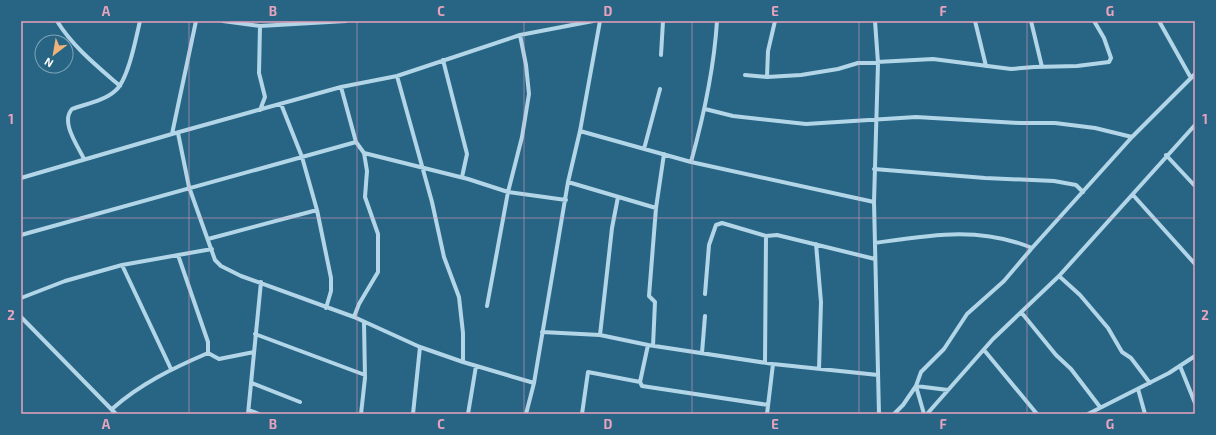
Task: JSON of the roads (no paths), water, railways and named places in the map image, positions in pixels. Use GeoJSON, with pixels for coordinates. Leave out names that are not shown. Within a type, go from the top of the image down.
{"type":"FeatureCollection","features":[{"type":"Feature","properties":{"kind":"street"},"geometry":{"type":"LineString","coordinates":[[57,21],[65,34],[82,53],[120,86]]}},
{"type":"Feature","properties":{"kind":"street"},"geometry":{"type":"LineString","coordinates":[[84,159],[69,126],[67,118],[68,113],[72,109],[108,96],[120,86],[131,59],[140,21]]}},
{"type":"Feature","properties":{"kind":"street"},"geometry":{"type":"LineString","coordinates":[[172,134],[196,21]]}},
{"type":"Feature","properties":{"kind":"street"},"geometry":{"type":"LineString","coordinates":[[223,21],[260,26],[346,21]]}},
{"type":"Feature","properties":{"kind":"street"},"geometry":{"type":"LineString","coordinates":[[21,178],[341,87],[397,76],[520,35],[593,21]]}},
{"type":"Feature","properties":{"kind":"street"},"geometry":{"type":"LineString","coordinates":[[526,414],[534,383],[568,182],[580,132],[600,21]]}},
{"type":"Feature","properties":{"kind":"street"},"geometry":{"type":"LineString","coordinates":[[661,55],[663,21]]}},
{"type":"Feature","properties":{"kind":"street"},"geometry":{"type":"LineString","coordinates":[[691,162],[705,109],[715,56],[717,21]]}},
{"type":"Feature","properties":{"kind":"street"},"geometry":{"type":"LineString","coordinates":[[767,77],[769,45],[775,21]]}},
{"type":"Feature","properties":{"kind":"street"},"geometry":{"type":"LineString","coordinates":[[876,21],[878,63],[875,118],[874,202],[879,414]]}},
{"type":"Feature","properties":{"kind":"street"},"geometry":{"type":"LineString","coordinates":[[975,21],[986,66]]}},
{"type":"Feature","properties":{"kind":"street"},"geometry":{"type":"LineString","coordinates":[[1031,21],[1042,67]]}},
{"type":"Feature","properties":{"kind":"street"},"geometry":{"type":"LineString","coordinates":[[745,75],[767,77],[801,75],[838,69],[858,63],[933,59],[1011,69],[1077,66],[1110,61],[1111,58],[1104,38],[1094,21]]}},
{"type":"Feature","properties":{"kind":"street"},"geometry":{"type":"LineString","coordinates":[[1159,21],[1191,78]]}},
{"type":"Feature","properties":{"kind":"street"},"geometry":{"type":"LineString","coordinates":[[260,26],[260,73],[265,97],[260,110]]}},
{"type":"Feature","properties":{"kind":"street"},"geometry":{"type":"LineString","coordinates":[[487,306],[508,192],[522,137],[529,94],[526,65],[520,35]]}},
{"type":"Feature","properties":{"kind":"street"},"geometry":{"type":"LineString","coordinates":[[443,60],[466,150],[467,159],[462,177]]}},
{"type":"Feature","properties":{"kind":"street"},"geometry":{"type":"LineString","coordinates":[[894,414],[903,405],[916,386],[921,372],[944,349],[967,314],[1004,281],[1132,137],[1195,74]]}},
{"type":"Feature","properties":{"kind":"street"},"geometry":{"type":"LineString","coordinates":[[397,76],[421,167],[432,202],[444,257],[459,297],[463,334],[463,362]]}},
{"type":"Feature","properties":{"kind":"street"},"geometry":{"type":"LineString","coordinates":[[341,87],[356,142],[364,153],[366,171],[365,197],[378,234],[378,272],[359,304],[354,317]]}},
{"type":"Feature","properties":{"kind":"street"},"geometry":{"type":"LineString","coordinates":[[644,149],[660,89]]}},
{"type":"Feature","properties":{"kind":"street"},"geometry":{"type":"LineString","coordinates":[[281,104],[302,157],[317,210],[331,278],[331,291],[326,308]]}},
{"type":"Feature","properties":{"kind":"street"},"geometry":{"type":"LineString","coordinates":[[705,109],[733,116],[806,124],[875,118],[916,117],[1020,123],[1055,123],[1095,128],[1132,137]]}},
{"type":"Feature","properties":{"kind":"street"},"geometry":{"type":"LineString","coordinates":[[916,386],[926,414],[984,350],[1059,276],[1133,195],[1166,155],[1195,125]]}},
{"type":"Feature","properties":{"kind":"street"},"geometry":{"type":"LineString","coordinates":[[580,132],[691,162],[874,202]]}},
{"type":"Feature","properties":{"kind":"street"},"geometry":{"type":"LineString","coordinates":[[178,133],[189,187],[215,260],[221,266],[241,276],[354,317],[420,347],[463,362],[534,383]]}},
{"type":"Feature","properties":{"kind":"street"},"geometry":{"type":"LineString","coordinates":[[21,234],[356,142]]}},
{"type":"Feature","properties":{"kind":"street"},"geometry":{"type":"LineString","coordinates":[[364,153],[462,177],[508,192],[566,200]]}},
{"type":"Feature","properties":{"kind":"street"},"geometry":{"type":"LineString","coordinates":[[653,346],[655,302],[649,296],[656,208],[664,154]]}},
{"type":"Feature","properties":{"kind":"street"},"geometry":{"type":"LineString","coordinates":[[1166,155],[1195,186]]}},
{"type":"Feature","properties":{"kind":"street"},"geometry":{"type":"LineString","coordinates":[[874,169],[985,178],[1054,181],[1076,185],[1083,192]]}},
{"type":"Feature","properties":{"kind":"street"},"geometry":{"type":"LineString","coordinates":[[568,182],[656,208]]}},
{"type":"Feature","properties":{"kind":"street"},"geometry":{"type":"LineString","coordinates":[[1133,195],[1195,264]]}},
{"type":"Feature","properties":{"kind":"street"},"geometry":{"type":"LineString","coordinates":[[600,336],[612,228],[618,196]]}},
{"type":"Feature","properties":{"kind":"street"},"geometry":{"type":"LineString","coordinates":[[208,239],[317,210]]}},
{"type":"Feature","properties":{"kind":"street"},"geometry":{"type":"LineString","coordinates":[[705,294],[709,245],[716,225],[722,223],[766,236],[777,235],[875,259]]}},
{"type":"Feature","properties":{"kind":"street"},"geometry":{"type":"LineString","coordinates":[[875,243],[935,235],[970,234],[1011,239],[1032,248]]}},
{"type":"Feature","properties":{"kind":"street"},"geometry":{"type":"LineString","coordinates":[[765,362],[766,236]]}},
{"type":"Feature","properties":{"kind":"street"},"geometry":{"type":"LineString","coordinates":[[816,244],[821,302],[819,369]]}},
{"type":"Feature","properties":{"kind":"street"},"geometry":{"type":"LineString","coordinates":[[21,298],[65,281],[122,265],[212,250]]}},
{"type":"Feature","properties":{"kind":"street"},"geometry":{"type":"LineString","coordinates":[[178,255],[208,342],[208,353]]}},
{"type":"Feature","properties":{"kind":"street"},"geometry":{"type":"LineString","coordinates":[[122,265],[171,369]]}},
{"type":"Feature","properties":{"kind":"street"},"geometry":{"type":"LineString","coordinates":[[1059,276],[1080,295],[1108,328],[1122,352],[1131,358],[1150,383]]}},
{"type":"Feature","properties":{"kind":"street"},"geometry":{"type":"LineString","coordinates":[[259,414],[248,412],[261,282]]}},
{"type":"Feature","properties":{"kind":"street"},"geometry":{"type":"LineString","coordinates":[[1022,312],[1056,354],[1071,369],[1100,408]]}},
{"type":"Feature","properties":{"kind":"street"},"geometry":{"type":"LineString","coordinates":[[702,353],[705,316]]}},
{"type":"Feature","properties":{"kind":"street"},"geometry":{"type":"LineString","coordinates":[[21,317],[116,414]]}},
{"type":"Feature","properties":{"kind":"street"},"geometry":{"type":"LineString","coordinates":[[361,414],[365,375],[364,322]]}},
{"type":"Feature","properties":{"kind":"street"},"geometry":{"type":"LineString","coordinates":[[542,332],[600,336],[653,346],[773,364],[878,375]]}},
{"type":"Feature","properties":{"kind":"street"},"geometry":{"type":"LineString","coordinates":[[255,334],[365,375]]}},
{"type":"Feature","properties":{"kind":"street"},"geometry":{"type":"LineString","coordinates":[[640,382],[648,345]]}},
{"type":"Feature","properties":{"kind":"street"},"geometry":{"type":"LineString","coordinates":[[414,414],[420,347]]}},
{"type":"Feature","properties":{"kind":"street"},"geometry":{"type":"LineString","coordinates":[[984,350],[1037,414]]}},
{"type":"Feature","properties":{"kind":"street"},"geometry":{"type":"LineString","coordinates":[[208,353],[219,359],[254,352]]}},
{"type":"Feature","properties":{"kind":"street"},"geometry":{"type":"LineString","coordinates":[[112,409],[127,396],[171,369],[208,353]]}},
{"type":"Feature","properties":{"kind":"street"},"geometry":{"type":"LineString","coordinates":[[1088,414],[1150,383],[1195,356]]}},
{"type":"Feature","properties":{"kind":"street"},"geometry":{"type":"LineString","coordinates":[[767,414],[773,364]]}},
{"type":"Feature","properties":{"kind":"street"},"geometry":{"type":"LineString","coordinates":[[468,414],[476,366]]}},
{"type":"Feature","properties":{"kind":"street"},"geometry":{"type":"LineString","coordinates":[[1180,366],[1195,403]]}},
{"type":"Feature","properties":{"kind":"street"},"geometry":{"type":"LineString","coordinates":[[582,414],[588,372],[640,382],[642,386],[768,405]]}},
{"type":"Feature","properties":{"kind":"street"},"geometry":{"type":"LineString","coordinates":[[252,383],[300,402]]}},
{"type":"Feature","properties":{"kind":"street"},"geometry":{"type":"LineString","coordinates":[[916,386],[948,390]]}},
{"type":"Feature","properties":{"kind":"street"},"geometry":{"type":"LineString","coordinates":[[1138,389],[1145,414]]}}]}
